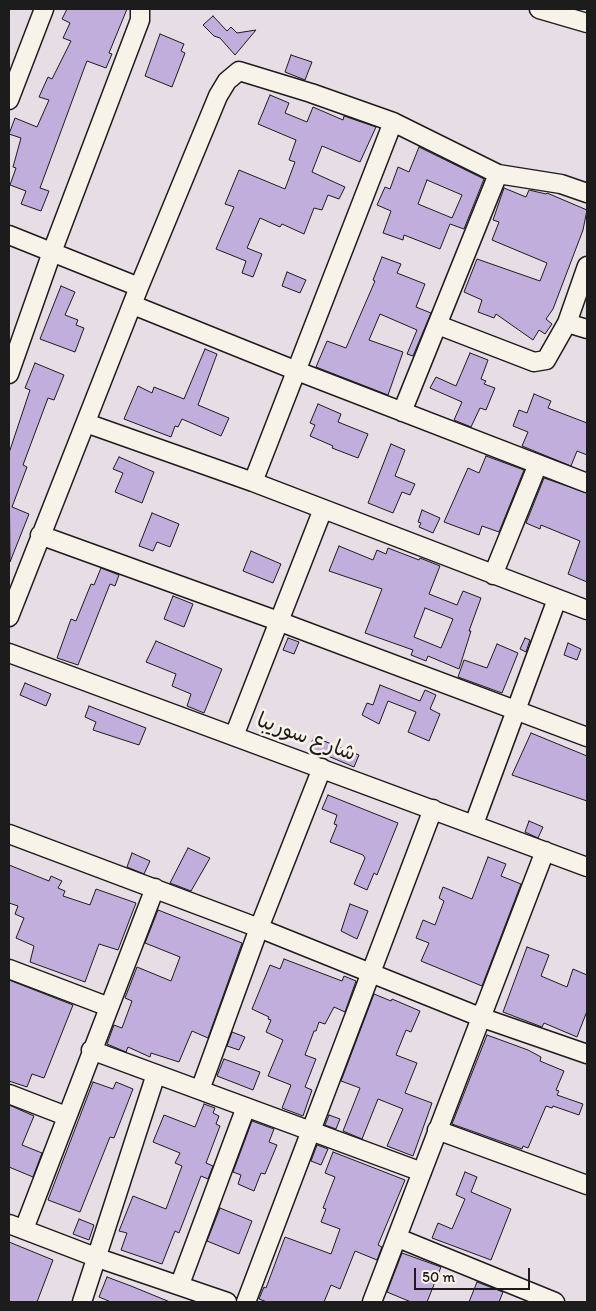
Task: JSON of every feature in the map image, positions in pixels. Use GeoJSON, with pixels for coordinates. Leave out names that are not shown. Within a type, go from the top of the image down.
{"type":"FeatureCollection","features":[{"type":"Feature","properties":{"kind":"street"},"geometry":{"type":"LineString","coordinates":[[9,100],[44,9]]}},
{"type":"Feature","properties":{"kind":"street"},"geometry":{"type":"LineString","coordinates":[[9,374],[52,252],[140,20],[140,9]]}},
{"type":"Feature","properties":{"kind":"street"},"geometry":{"type":"LineString","coordinates":[[538,9],[587,23]]}},
{"type":"Feature","properties":{"kind":"street"},"geometry":{"type":"LineString","coordinates":[[9,617],[15,578],[40,535],[220,91],[227,80],[239,71],[311,93],[393,122],[498,174],[561,184],[587,193]]}},
{"type":"Feature","properties":{"kind":"street"},"geometry":{"type":"LineString","coordinates":[[253,482],[393,122]]}},
{"type":"Feature","properties":{"kind":"street"},"geometry":{"type":"LineString","coordinates":[[402,412],[498,174]]}},
{"type":"Feature","properties":{"kind":"street"},"geometry":{"type":"LineString","coordinates":[[9,235],[139,287]]}},
{"type":"Feature","properties":{"kind":"street"},"geometry":{"type":"LineString","coordinates":[[438,325],[534,362],[541,362],[550,356],[567,323],[587,266]]}},
{"type":"Feature","properties":{"kind":"street"},"geometry":{"type":"LineString","coordinates":[[132,305],[296,371],[587,483]]}},
{"type":"Feature","properties":{"kind":"street"},"geometry":{"type":"LineString","coordinates":[[567,323],[587,329]]}},
{"type":"Feature","properties":{"kind":"street"},"geometry":{"type":"LineString","coordinates":[[86,423],[253,482],[587,610]]}},
{"type":"Feature","properties":{"kind":"street"},"geometry":{"type":"LineString","coordinates":[[493,574],[538,464]]}},
{"type":"Feature","properties":{"kind":"street"},"geometry":{"type":"LineString","coordinates":[[234,736],[323,509]]}},
{"type":"Feature","properties":{"kind":"street"},"geometry":{"type":"LineString","coordinates":[[40,535],[278,621],[587,737]]}},
{"type":"Feature","properties":{"kind":"street"},"geometry":{"type":"LineString","coordinates":[[474,824],[514,711],[557,599]]}},
{"type":"Feature","properties":{"kind":"street","name":"شارع سوريبا"},"geometry":{"type":"LineString","coordinates":[[9,653],[587,867]]}},
{"type":"Feature","properties":{"kind":"street"},"geometry":{"type":"LineString","coordinates":[[200,1090],[259,928],[322,768]]}},
{"type":"Feature","properties":{"kind":"street"},"geometry":{"type":"LineString","coordinates":[[246,1302],[433,809]]}},
{"type":"Feature","properties":{"kind":"street"},"geometry":{"type":"LineString","coordinates":[[9,834],[259,928],[480,1017],[587,1054]]}},
{"type":"Feature","properties":{"kind":"street"},"geometry":{"type":"LineString","coordinates":[[372,1302],[545,851]]}},
{"type":"Feature","properties":{"kind":"street"},"geometry":{"type":"LineString","coordinates":[[154,888],[66,1116],[16,1226],[98,1258],[180,1284],[221,1301]]}},
{"type":"Feature","properties":{"kind":"street"},"geometry":{"type":"LineString","coordinates":[[9,969],[109,1007]]}},
{"type":"Feature","properties":{"kind":"street"},"geometry":{"type":"LineString","coordinates":[[91,1050],[422,1172]]}},
{"type":"Feature","properties":{"kind":"street"},"geometry":{"type":"LineString","coordinates":[[82,1302],[98,1258],[156,1074]]}},
{"type":"Feature","properties":{"kind":"street"},"geometry":{"type":"LineString","coordinates":[[9,1094],[66,1116]]}},
{"type":"Feature","properties":{"kind":"street"},"geometry":{"type":"LineString","coordinates":[[180,1284],[246,1107]]}},
{"type":"Feature","properties":{"kind":"street"},"geometry":{"type":"LineString","coordinates":[[437,1130],[587,1185]]}},
{"type":"Feature","properties":{"kind":"street"},"geometry":{"type":"LineString","coordinates":[[398,1238],[555,1302]]}},
{"type":"Feature","properties":{"kind":"building"},"geometry":{"type":"Polygon","coordinates":[[[67,9],[127,9],[109,53],[112,54],[106,68],[87,61],[40,188],[49,191],[41,211],[21,204],[26,191],[10,185],[16,168],[13,167],[21,138],[9,134],[15,118],[37,127],[49,100],[39,97],[48,77],[52,79],[71,41],[63,38],[70,23],[62,19],[67,9]]]}},
{"type":"Feature","properties":{"kind":"building"},"geometry":{"type":"Polygon","coordinates":[[[213,16],[227,31],[231,27],[237,33],[256,30],[235,55],[220,38],[214,36],[203,25],[213,16]]]}},
{"type":"Feature","properties":{"kind":"building"},"geometry":{"type":"Polygon","coordinates":[[[160,34],[184,44],[181,51],[185,53],[172,87],[145,76],[160,34]]]}},
{"type":"Feature","properties":{"kind":"building"},"geometry":{"type":"Polygon","coordinates":[[[291,55],[312,62],[305,80],[285,72],[291,55]]]}},
{"type":"Feature","properties":{"kind":"building"},"geometry":{"type":"Polygon","coordinates":[[[270,95],[289,103],[285,113],[307,122],[313,107],[343,120],[344,116],[376,127],[360,162],[322,146],[312,172],[345,187],[339,199],[328,195],[322,210],[314,208],[304,234],[282,224],[280,227],[260,218],[247,248],[262,254],[253,277],[242,273],[246,261],[216,249],[234,207],[225,204],[239,170],[285,189],[295,162],[289,160],[296,140],[258,124],[270,95]]]}},
{"type":"Feature","properties":{"kind":"building"},"geometry":{"type":"Polygon","coordinates":[[[419,147],[484,179],[464,229],[450,224],[440,249],[404,235],[403,240],[383,233],[391,211],[377,205],[385,187],[390,189],[398,167],[409,172],[419,147]],[[427,180],[418,204],[452,218],[462,195],[427,180]]]}},
{"type":"Feature","properties":{"kind":"building"},"geometry":{"type":"Polygon","coordinates":[[[504,188],[526,197],[529,190],[547,193],[587,210],[583,230],[553,309],[546,319],[552,324],[545,334],[539,330],[533,340],[496,314],[494,318],[478,312],[482,300],[464,292],[477,259],[540,281],[547,263],[492,240],[499,222],[493,220],[504,188]]]}},
{"type":"Feature","properties":{"kind":"building"},"geometry":{"type":"Polygon","coordinates":[[[382,257],[401,264],[397,273],[425,284],[416,307],[431,313],[413,356],[407,354],[417,330],[380,314],[369,340],[403,352],[388,395],[316,367],[327,341],[346,348],[375,281],[373,280],[382,257]]]}},
{"type":"Feature","properties":{"kind":"building"},"geometry":{"type":"Polygon","coordinates":[[[287,272],[306,280],[300,293],[282,286],[287,272]]]}},
{"type":"Feature","properties":{"kind":"building"},"geometry":{"type":"Polygon","coordinates":[[[61,286],[75,292],[65,315],[78,320],[76,325],[84,328],[75,352],[40,339],[61,286]]]}},
{"type":"Feature","properties":{"kind":"building"},"geometry":{"type":"Polygon","coordinates":[[[205,349],[217,354],[198,405],[229,418],[221,436],[182,419],[178,427],[175,426],[171,437],[124,419],[138,386],[152,393],[154,387],[184,399],[205,349]]]}},
{"type":"Feature","properties":{"kind":"building"},"geometry":{"type":"Polygon","coordinates":[[[470,353],[488,360],[481,379],[486,381],[484,384],[495,388],[486,410],[480,408],[471,427],[454,420],[462,402],[430,388],[436,377],[456,386],[470,353]]]}},
{"type":"Feature","properties":{"kind":"building"},"geometry":{"type":"Polygon","coordinates":[[[35,363],[64,375],[54,400],[48,398],[23,465],[27,467],[12,507],[29,514],[10,562],[9,453],[30,390],[25,388],[35,363]]]}},
{"type":"Feature","properties":{"kind":"building"},"geometry":{"type":"Polygon","coordinates":[[[534,394],[551,401],[548,408],[587,423],[587,455],[577,451],[571,466],[522,446],[528,432],[513,426],[519,410],[527,413],[534,394]]]}},
{"type":"Feature","properties":{"kind":"building"},"geometry":{"type":"Polygon","coordinates":[[[318,404],[341,414],[338,422],[368,434],[358,458],[332,448],[333,446],[310,436],[315,425],[310,423],[318,404]]]}},
{"type":"Feature","properties":{"kind":"building"},"geometry":{"type":"Polygon","coordinates":[[[391,444],[405,450],[395,476],[415,484],[410,495],[402,492],[393,513],[368,503],[391,444]]]}},
{"type":"Feature","properties":{"kind":"building"},"geometry":{"type":"Polygon","coordinates":[[[486,456],[524,470],[499,532],[482,526],[479,535],[444,522],[468,468],[479,473],[486,456]]]}},
{"type":"Feature","properties":{"kind":"building"},"geometry":{"type":"Polygon","coordinates":[[[119,457],[154,472],[142,503],[115,492],[123,473],[113,469],[119,457]]]}},
{"type":"Feature","properties":{"kind":"building"},"geometry":{"type":"Polygon","coordinates":[[[544,478],[587,493],[587,582],[568,574],[580,541],[541,525],[540,529],[526,523],[544,478]]]}},
{"type":"Feature","properties":{"kind":"building"},"geometry":{"type":"Polygon","coordinates":[[[422,510],[440,518],[433,533],[419,527],[421,523],[418,522],[422,510]]]}},
{"type":"Feature","properties":{"kind":"building"},"geometry":{"type":"Polygon","coordinates":[[[152,513],[179,524],[170,547],[157,542],[153,551],[139,546],[152,513]]]}},
{"type":"Feature","properties":{"kind":"building"},"geometry":{"type":"Polygon","coordinates":[[[339,546],[373,560],[377,550],[386,554],[388,548],[440,566],[429,594],[457,605],[463,591],[481,598],[469,631],[471,631],[459,669],[428,656],[426,661],[411,655],[413,650],[365,633],[382,589],[329,571],[339,546]],[[425,608],[414,637],[441,648],[453,619],[425,608]]]}},
{"type":"Feature","properties":{"kind":"building"},"geometry":{"type":"Polygon","coordinates":[[[251,551],[281,564],[273,583],[243,571],[251,551]]]}},
{"type":"Feature","properties":{"kind":"building"},"geometry":{"type":"Polygon","coordinates":[[[101,568],[119,575],[115,586],[110,584],[78,665],[57,658],[71,619],[76,621],[91,584],[94,585],[101,568]]]}},
{"type":"Feature","properties":{"kind":"building"},"geometry":{"type":"Polygon","coordinates":[[[173,596],[193,604],[184,627],[164,619],[173,596]]]}},
{"type":"Feature","properties":{"kind":"building"},"geometry":{"type":"Polygon","coordinates":[[[288,638],[299,642],[294,654],[283,650],[288,638]]]}},
{"type":"Feature","properties":{"kind":"building"},"geometry":{"type":"Polygon","coordinates":[[[525,638],[530,640],[526,652],[520,649],[525,638]]]}},
{"type":"Feature","properties":{"kind":"building"},"geometry":{"type":"Polygon","coordinates":[[[156,641],[222,669],[204,713],[187,706],[191,694],[172,686],[176,674],[146,662],[156,641]]]}},
{"type":"Feature","properties":{"kind":"building"},"geometry":{"type":"Polygon","coordinates":[[[568,643],[581,649],[577,660],[564,655],[568,643]]]}},
{"type":"Feature","properties":{"kind":"building"},"geometry":{"type":"Polygon","coordinates":[[[497,644],[518,653],[502,693],[458,677],[464,660],[487,668],[497,644]]]}},
{"type":"Feature","properties":{"kind":"building"},"geometry":{"type":"Polygon","coordinates":[[[25,683],[51,694],[46,706],[20,695],[25,683]]]}},
{"type":"Feature","properties":{"kind":"building"},"geometry":{"type":"Polygon","coordinates":[[[380,685],[420,701],[425,690],[436,695],[430,709],[440,714],[429,741],[408,732],[416,712],[388,701],[379,724],[362,715],[367,703],[373,705],[380,685]]]}},
{"type":"Feature","properties":{"kind":"building"},"geometry":{"type":"Polygon","coordinates":[[[89,706],[146,728],[139,745],[93,730],[96,722],[85,717],[89,706]]]}},
{"type":"Feature","properties":{"kind":"building"},"geometry":{"type":"Polygon","coordinates":[[[531,733],[587,756],[587,801],[512,775],[531,733]]]}},
{"type":"Feature","properties":{"kind":"building"},"geometry":{"type":"Polygon","coordinates":[[[314,737],[359,755],[354,767],[309,748],[314,737]]]}},
{"type":"Feature","properties":{"kind":"building"},"geometry":{"type":"Polygon","coordinates":[[[328,795],[398,823],[377,875],[374,873],[367,890],[354,884],[365,858],[363,855],[330,842],[337,825],[334,824],[337,815],[322,809],[328,795]]]}},
{"type":"Feature","properties":{"kind":"building"},"geometry":{"type":"Polygon","coordinates":[[[529,821],[543,827],[538,838],[525,832],[529,821]]]}},
{"type":"Feature","properties":{"kind":"building"},"geometry":{"type":"Polygon","coordinates":[[[188,848],[210,858],[191,891],[170,883],[188,848]]]}},
{"type":"Feature","properties":{"kind":"building"},"geometry":{"type":"Polygon","coordinates":[[[132,853],[150,861],[144,874],[127,867],[132,853]]]}},
{"type":"Feature","properties":{"kind":"building"},"geometry":{"type":"Polygon","coordinates":[[[488,857],[506,864],[501,876],[521,884],[482,986],[421,961],[429,943],[416,938],[423,920],[435,925],[444,901],[439,898],[443,887],[472,899],[488,857]]]}},
{"type":"Feature","properties":{"kind":"building"},"geometry":{"type":"Polygon","coordinates":[[[9,865],[49,881],[51,876],[62,881],[58,888],[65,891],[63,896],[90,905],[96,889],[136,903],[118,950],[99,944],[85,982],[30,962],[34,946],[16,938],[24,918],[15,914],[18,906],[9,903],[9,865]]]}},
{"type":"Feature","properties":{"kind":"building"},"geometry":{"type":"Polygon","coordinates":[[[350,904],[368,911],[357,939],[341,931],[350,904]]]}},
{"type":"Feature","properties":{"kind":"building"},"geometry":{"type":"Polygon","coordinates":[[[158,910],[242,943],[208,1038],[192,1031],[179,1062],[151,1053],[150,1057],[128,1047],[126,1052],[107,1044],[114,1025],[122,1028],[132,1001],[125,998],[137,967],[171,981],[180,957],[145,943],[158,910]]]}},
{"type":"Feature","properties":{"kind":"building"},"geometry":{"type":"Polygon","coordinates":[[[527,947],[549,955],[541,976],[567,987],[573,969],[587,975],[587,1011],[577,1037],[544,1023],[542,1027],[503,1012],[527,947]]]}},
{"type":"Feature","properties":{"kind":"building"},"geometry":{"type":"Polygon","coordinates":[[[284,959],[342,981],[344,976],[356,981],[345,1012],[334,1007],[325,1024],[319,1022],[316,1031],[314,1031],[305,1055],[316,1059],[305,1087],[312,1090],[303,1116],[282,1108],[291,1085],[268,1076],[283,1040],[266,1032],[271,1020],[268,1019],[269,1017],[252,1009],[270,965],[280,969],[284,959]]]}},
{"type":"Feature","properties":{"kind":"building"},"geometry":{"type":"Polygon","coordinates":[[[9,980],[73,1005],[44,1078],[32,1074],[27,1087],[9,1081],[9,980]]]}},
{"type":"Feature","properties":{"kind":"building"},"geometry":{"type":"Polygon","coordinates":[[[374,994],[391,1001],[392,999],[420,1011],[411,1032],[406,1030],[396,1055],[417,1063],[405,1093],[432,1103],[413,1156],[387,1146],[403,1109],[378,1099],[362,1139],[343,1131],[360,1088],[341,1081],[374,994]]]}},
{"type":"Feature","properties":{"kind":"building"},"geometry":{"type":"Polygon","coordinates":[[[232,1032],[245,1037],[239,1050],[227,1046],[232,1032]]]}},
{"type":"Feature","properties":{"kind":"building"},"geometry":{"type":"Polygon","coordinates":[[[487,1035],[528,1050],[541,1057],[540,1061],[564,1071],[556,1090],[559,1091],[557,1095],[583,1104],[579,1115],[553,1106],[552,1108],[546,1106],[528,1148],[523,1146],[522,1149],[452,1124],[487,1035]]]}},
{"type":"Feature","properties":{"kind":"building"},"geometry":{"type":"Polygon","coordinates":[[[224,1059],[260,1072],[253,1090],[217,1076],[224,1059]]]}},
{"type":"Feature","properties":{"kind":"building"},"geometry":{"type":"Polygon","coordinates":[[[93,1082],[113,1089],[116,1082],[133,1089],[114,1138],[110,1137],[80,1212],[48,1200],[93,1082]]]}},
{"type":"Feature","properties":{"kind":"building"},"geometry":{"type":"Polygon","coordinates":[[[204,1104],[215,1108],[213,1113],[219,1116],[216,1124],[220,1126],[206,1163],[213,1166],[208,1179],[201,1176],[179,1233],[175,1231],[162,1264],[121,1250],[127,1233],[119,1231],[133,1196],[166,1209],[182,1166],[175,1163],[180,1153],[153,1142],[164,1115],[195,1127],[204,1104]]]}},
{"type":"Feature","properties":{"kind":"building"},"geometry":{"type":"Polygon","coordinates":[[[9,1105],[34,1116],[22,1145],[42,1153],[33,1177],[9,1167],[9,1105]]]}},
{"type":"Feature","properties":{"kind":"building"},"geometry":{"type":"Polygon","coordinates":[[[329,1115],[340,1119],[336,1129],[325,1125],[329,1115]]]}},
{"type":"Feature","properties":{"kind":"building"},"geometry":{"type":"Polygon","coordinates":[[[252,1121],[274,1129],[269,1142],[277,1145],[265,1174],[261,1173],[254,1191],[238,1184],[241,1175],[233,1172],[252,1121]]]}},
{"type":"Feature","properties":{"kind":"building"},"geometry":{"type":"Polygon","coordinates":[[[317,1145],[328,1149],[321,1165],[311,1161],[317,1145]]]}},
{"type":"Feature","properties":{"kind":"building"},"geometry":{"type":"Polygon","coordinates":[[[333,1152],[405,1180],[378,1245],[382,1247],[377,1260],[355,1251],[340,1289],[331,1285],[324,1302],[267,1302],[259,1299],[264,1287],[266,1288],[285,1237],[331,1254],[340,1229],[321,1222],[326,1209],[323,1208],[335,1177],[325,1173],[333,1152]]]}},
{"type":"Feature","properties":{"kind":"building"},"geometry":{"type":"Polygon","coordinates":[[[465,1172],[477,1177],[471,1192],[511,1209],[491,1260],[432,1238],[438,1223],[452,1229],[465,1199],[456,1195],[465,1172]]]}},
{"type":"Feature","properties":{"kind":"building"},"geometry":{"type":"Polygon","coordinates":[[[220,1208],[252,1221],[239,1254],[207,1241],[220,1208]]]}},
{"type":"Feature","properties":{"kind":"building"},"geometry":{"type":"Polygon","coordinates":[[[79,1219],[94,1225],[89,1240],[73,1234],[79,1219]]]}},
{"type":"Feature","properties":{"kind":"building"},"geometry":{"type":"Polygon","coordinates":[[[9,1242],[53,1260],[37,1302],[9,1302],[9,1242]]]}},
{"type":"Feature","properties":{"kind":"building"},"geometry":{"type":"Polygon","coordinates":[[[402,1253],[441,1267],[427,1302],[411,1302],[387,1292],[402,1253]]]}},
{"type":"Feature","properties":{"kind":"building"},"geometry":{"type":"Polygon","coordinates":[[[107,1277],[170,1302],[111,1302],[99,1297],[107,1277]]]}},
{"type":"Feature","properties":{"kind":"building"},"geometry":{"type":"Polygon","coordinates":[[[477,1282],[503,1292],[499,1302],[469,1302],[477,1282]]]}}]}
